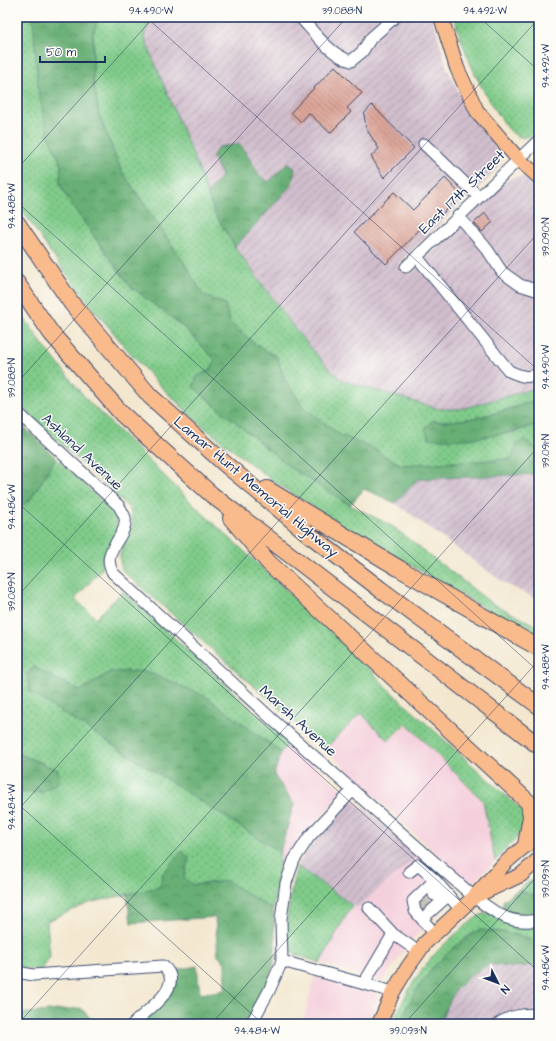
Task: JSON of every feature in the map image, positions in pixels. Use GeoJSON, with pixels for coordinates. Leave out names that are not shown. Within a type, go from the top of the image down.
{"type":"FeatureCollection","features":[{"type":"Feature","properties":{"kind":"highway","name":"Lamar Hunt Memorial Highway"},"geometry":{"type":"LineString","coordinates":[[17,223],[72,304],[150,396],[224,463],[310,535],[380,589],[539,706]]}},
{"type":"Feature","properties":{"kind":"highway","name":"Lamar Hunt Memorial Highway"},"geometry":{"type":"LineString","coordinates":[[17,283],[51,333],[122,414],[212,495],[539,746]]}},
{"type":"Feature","properties":{"kind":"highway"},"geometry":{"type":"LineString","coordinates":[[224,463],[400,569],[539,648]]}},
{"type":"Feature","properties":{"kind":"highway"},"geometry":{"type":"LineString","coordinates":[[212,495],[269,564],[534,808],[526,845]]}},
{"type":"Feature","properties":{"kind":"main road"},"geometry":{"type":"LineString","coordinates":[[441,17],[457,68],[477,111],[518,159],[539,177]]}},
{"type":"Feature","properties":{"kind":"main road"},"geometry":{"type":"LineString","coordinates":[[378,1024],[393,992],[419,952],[435,934],[474,897],[505,863],[539,834]]}},
{"type":"Feature","properties":{"kind":"main road"},"geometry":{"type":"LineString","coordinates":[[474,897],[521,875],[539,859]]}},
{"type":"Feature","properties":{"kind":"street"},"geometry":{"type":"LineString","coordinates":[[300,17],[331,50],[342,58],[351,61],[362,52],[371,38],[395,17]]}},
{"type":"Feature","properties":{"kind":"street","name":"East 17th Street"},"geometry":{"type":"LineString","coordinates":[[406,267],[478,196],[539,140]]}},
{"type":"Feature","properties":{"kind":"street"},"geometry":{"type":"LineString","coordinates":[[424,144],[478,196]]}},
{"type":"Feature","properties":{"kind":"street"},"geometry":{"type":"LineString","coordinates":[[458,216],[487,248],[502,272],[520,285],[539,291]]}},
{"type":"Feature","properties":{"kind":"street"},"geometry":{"type":"LineString","coordinates":[[416,257],[509,371],[520,376],[530,378],[539,374]]}},
{"type":"Feature","properties":{"kind":"street","name":"Ashland Avenue"},"geometry":{"type":"LineString","coordinates":[[17,412],[119,506],[125,516],[125,523],[108,561]]}},
{"type":"Feature","properties":{"kind":"street","name":"Marsh Avenue"},"geometry":{"type":"LineString","coordinates":[[108,561],[113,573],[474,897],[502,917],[526,922],[539,920]]}},
{"type":"Feature","properties":{"kind":"street"},"geometry":{"type":"LineString","coordinates":[[251,1024],[269,991],[282,961],[281,919],[286,883],[294,860],[309,836],[353,790]]}},
{"type":"Feature","properties":{"kind":"street"},"geometry":{"type":"LineString","coordinates":[[409,872],[418,866],[461,910]]}},
{"type":"Feature","properties":{"kind":"street"},"geometry":{"type":"LineString","coordinates":[[419,912],[440,889],[450,875]]}},
{"type":"Feature","properties":{"kind":"street"},"geometry":{"type":"LineString","coordinates":[[435,934],[413,901],[415,897],[440,889]]}},
{"type":"Feature","properties":{"kind":"street"},"geometry":{"type":"LineString","coordinates":[[369,908],[393,934],[419,952]]}},
{"type":"Feature","properties":{"kind":"street"},"geometry":{"type":"LineString","coordinates":[[364,983],[393,934]]}},
{"type":"Feature","properties":{"kind":"street"},"geometry":{"type":"LineString","coordinates":[[282,961],[393,992]]}},
{"type":"Feature","properties":{"kind":"street"},"geometry":{"type":"LineString","coordinates":[[19,973],[33,976],[163,966],[170,972],[172,979],[167,990],[133,1024]]}},
{"type":"Feature","properties":{"kind":"street"},"geometry":{"type":"LineString","coordinates":[[498,1024],[515,1017],[532,1014],[539,1015]]}},
{"type":"Feature","properties":{"kind":"shaded area"},"geometry":{"type":"Polygon","coordinates":[[[153,17],[432,17],[447,68],[461,97],[478,124],[492,141],[501,159],[498,167],[490,177],[398,263],[409,274],[505,182],[514,177],[524,177],[539,188],[539,387],[461,409],[439,409],[344,381],[331,371],[294,328],[235,247],[292,184],[288,162],[269,182],[260,176],[240,145],[212,157],[222,175],[208,194],[148,47],[144,34],[153,17]]]}},
{"type":"Feature","properties":{"kind":"shaded area"},"geometry":{"type":"Polygon","coordinates":[[[539,474],[539,600],[504,583],[395,503],[418,479],[539,474]]]}},
{"type":"Feature","properties":{"kind":"shaded area"},"geometry":{"type":"Polygon","coordinates":[[[361,713],[406,723],[483,801],[495,861],[473,882],[468,882],[462,878],[325,749],[361,713]]]}},
{"type":"Feature","properties":{"kind":"shaded area"},"geometry":{"type":"Polygon","coordinates":[[[290,743],[340,788],[342,792],[298,844],[287,860],[283,875],[279,873],[280,852],[294,804],[274,775],[281,752],[290,743]]]}},
{"type":"Feature","properties":{"kind":"shaded area"},"geometry":{"type":"Polygon","coordinates":[[[352,798],[418,855],[357,908],[297,866],[317,836],[352,798]]]}},
{"type":"Feature","properties":{"kind":"shaded area"},"geometry":{"type":"Polygon","coordinates":[[[418,855],[455,888],[456,893],[454,899],[411,940],[382,982],[320,963],[352,905],[357,908],[418,855]]]}},
{"type":"Feature","properties":{"kind":"shaded area"},"geometry":{"type":"Polygon","coordinates":[[[490,964],[510,967],[539,965],[539,1024],[439,1024],[455,990],[472,974],[490,964]]]}},
{"type":"Feature","properties":{"kind":"shaded area"},"geometry":{"type":"Polygon","coordinates":[[[315,976],[379,995],[367,1024],[302,1024],[315,976]]]}},
{"type":"Feature","properties":{"kind":"green space"},"geometry":{"type":"Polygon","coordinates":[[[17,17],[33,17],[48,134],[61,164],[60,184],[71,204],[130,286],[186,329],[215,360],[211,369],[197,377],[193,387],[291,468],[350,505],[392,526],[490,602],[539,627],[539,640],[330,518],[274,482],[202,426],[158,384],[90,305],[51,253],[17,203],[17,17]]]}},
{"type":"Feature","properties":{"kind":"green space"},"geometry":{"type":"Polygon","coordinates":[[[33,17],[98,17],[93,35],[93,79],[99,115],[121,170],[185,264],[203,295],[225,304],[230,323],[256,345],[277,357],[284,378],[303,407],[340,435],[372,448],[401,465],[512,459],[516,445],[524,439],[536,449],[539,448],[539,474],[418,479],[395,503],[364,489],[350,505],[291,468],[193,387],[197,377],[211,369],[215,360],[186,329],[130,286],[71,204],[60,184],[61,164],[48,134],[38,91],[33,17]]]}},
{"type":"Feature","properties":{"kind":"green space"},"geometry":{"type":"Polygon","coordinates":[[[98,17],[153,17],[144,34],[148,47],[198,167],[214,212],[235,247],[294,328],[331,371],[344,381],[439,409],[461,409],[539,387],[539,399],[513,408],[473,418],[432,421],[507,434],[539,424],[539,448],[536,449],[516,445],[512,459],[401,465],[372,448],[340,435],[303,407],[284,378],[277,357],[256,345],[230,323],[225,304],[203,296],[185,264],[121,170],[99,115],[93,79],[93,35],[98,17]]]}},
{"type":"Feature","properties":{"kind":"green space"},"geometry":{"type":"Polygon","coordinates":[[[454,17],[539,17],[539,130],[530,136],[520,137],[514,134],[507,127],[486,96],[480,84],[463,44],[454,17]]]}},
{"type":"Feature","properties":{"kind":"green space"},"geometry":{"type":"Polygon","coordinates":[[[240,144],[260,176],[269,182],[288,162],[295,169],[292,184],[235,247],[214,212],[208,194],[222,175],[212,157],[218,147],[240,144]]]}},
{"type":"Feature","properties":{"kind":"green space"},"geometry":{"type":"Polygon","coordinates":[[[17,307],[43,345],[88,401],[193,504],[361,659],[387,688],[524,812],[525,827],[495,861],[483,801],[406,723],[388,741],[361,713],[325,749],[123,571],[120,559],[122,547],[133,525],[130,509],[17,402],[17,307]]]}},
{"type":"Feature","properties":{"kind":"green space"},"geometry":{"type":"Polygon","coordinates":[[[539,399],[539,424],[525,428],[498,435],[471,439],[429,438],[425,429],[432,421],[473,418],[500,412],[539,399]]]}},
{"type":"Feature","properties":{"kind":"green space"},"geometry":{"type":"Polygon","coordinates":[[[17,420],[56,458],[30,500],[17,508],[17,420]]]}},
{"type":"Feature","properties":{"kind":"green space"},"geometry":{"type":"Polygon","coordinates":[[[56,458],[112,510],[117,520],[117,529],[103,560],[102,569],[75,599],[96,618],[123,591],[289,743],[281,752],[205,696],[110,672],[80,692],[34,667],[30,691],[280,852],[273,910],[227,881],[193,885],[183,878],[189,857],[163,873],[160,887],[89,903],[47,921],[50,957],[40,971],[17,967],[17,792],[43,792],[57,770],[17,753],[17,508],[30,500],[56,458]]]}},
{"type":"Feature","properties":{"kind":"green space"},"geometry":{"type":"Polygon","coordinates":[[[34,667],[80,691],[110,672],[145,671],[205,696],[281,752],[274,775],[294,804],[280,852],[30,692],[27,675],[34,667]]]}},
{"type":"Feature","properties":{"kind":"green space"},"geometry":{"type":"Polygon","coordinates":[[[17,753],[58,770],[60,781],[43,792],[17,792],[17,753]]]}},
{"type":"Feature","properties":{"kind":"green space"},"geometry":{"type":"Polygon","coordinates":[[[182,851],[189,857],[184,878],[193,885],[227,881],[273,910],[275,936],[274,962],[262,994],[246,1024],[140,1024],[170,994],[177,980],[176,970],[197,966],[200,994],[225,990],[225,963],[218,956],[215,917],[131,923],[127,894],[160,887],[163,873],[182,851]]]}},
{"type":"Feature","properties":{"kind":"green space"},"geometry":{"type":"Polygon","coordinates":[[[297,866],[352,905],[320,963],[286,951],[288,908],[297,866]]]}},
{"type":"Feature","properties":{"kind":"green space"},"geometry":{"type":"Polygon","coordinates":[[[539,874],[539,897],[518,890],[539,874]]]}},
{"type":"Feature","properties":{"kind":"green space"},"geometry":{"type":"Polygon","coordinates":[[[518,890],[539,897],[539,917],[510,916],[503,911],[503,900],[518,890]]]}},
{"type":"Feature","properties":{"kind":"green space"},"geometry":{"type":"Polygon","coordinates":[[[486,913],[539,924],[539,940],[502,932],[480,930],[468,936],[432,968],[400,1024],[393,1024],[405,996],[430,959],[463,928],[477,917],[486,913]]]}},
{"type":"Feature","properties":{"kind":"green space"},"geometry":{"type":"Polygon","coordinates":[[[480,930],[502,932],[539,940],[539,965],[510,967],[490,964],[472,974],[455,990],[439,1024],[400,1024],[413,996],[432,970],[454,947],[480,930]]]}},
{"type":"Feature","properties":{"kind":"green space"},"geometry":{"type":"Polygon","coordinates":[[[81,1008],[92,1020],[90,1024],[17,1024],[17,1014],[81,1008]]]}},
{"type":"Feature","properties":{"kind":"building"},"geometry":{"type":"Polygon","coordinates":[[[335,66],[362,93],[347,108],[351,112],[330,133],[309,113],[301,122],[291,112],[335,66]]]}},
{"type":"Feature","properties":{"kind":"building"},"geometry":{"type":"Polygon","coordinates":[[[372,105],[414,148],[384,178],[371,156],[379,149],[366,128],[364,114],[372,105]]]}},
{"type":"Feature","properties":{"kind":"building"},"geometry":{"type":"Polygon","coordinates":[[[445,178],[461,195],[428,228],[424,225],[386,264],[354,232],[394,192],[413,210],[445,178]]]}},
{"type":"Feature","properties":{"kind":"building"},"geometry":{"type":"Polygon","coordinates":[[[485,213],[493,222],[482,232],[474,223],[485,213]]]}},
{"type":"Feature","properties":{"kind":"tunnel"},"geometry":{"type":"LineString","coordinates":[[420,907],[434,895]]}}]}
